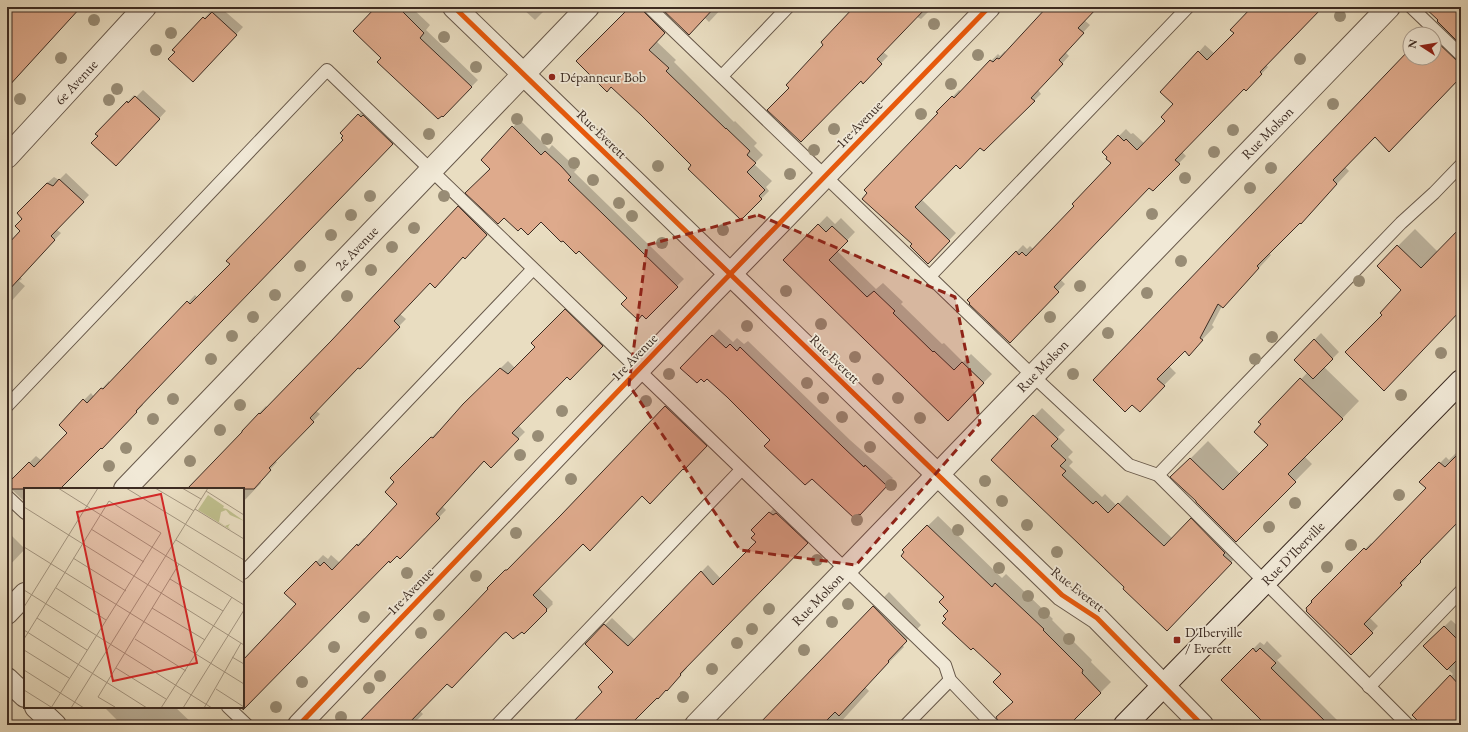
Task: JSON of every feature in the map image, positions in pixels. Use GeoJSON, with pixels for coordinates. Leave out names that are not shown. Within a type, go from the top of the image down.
{"type":"FeatureCollection","features":[{"type":"Feature","properties":{"kind":"street","name":"6e Avenue"},"geometry":{"type":"LineString","coordinates":[[7,157],[145,7]]}},
{"type":"Feature","properties":{"kind":"street","name":"Rue Everett"},"geometry":{"type":"LineString","coordinates":[[454,7],[1062,595],[1097,618],[1202,725]]}},
{"type":"Feature","properties":{"kind":"street","name":"2e Avenue"},"geometry":{"type":"LineString","coordinates":[[125,488],[588,7]]}},
{"type":"Feature","properties":{"kind":"street","name":"1re Avenue"},"geometry":{"type":"LineString","coordinates":[[299,725],[730,274],[989,7]]}},
{"type":"Feature","properties":{"kind":"street","name":"Rue Molson"},"geometry":{"type":"LineString","coordinates":[[696,725],[938,475],[1032,375],[1389,7]]}},
{"type":"Feature","properties":{"kind":"street","name":"Rue D'Iberville"},"geometry":{"type":"LineString","coordinates":[[1125,725],[1461,381]]}},
{"type":"Feature","properties":{"kind":"street"},"geometry":{"type":"LineString","coordinates":[[7,613],[24,595]]}},
{"type":"Feature","properties":{"kind":"street"},"geometry":{"type":"LineString","coordinates":[[7,679],[24,695]]}},
{"type":"Feature","properties":{"kind":"street"},"geometry":{"type":"LineString","coordinates":[[37,708],[55,725]]}},
{"type":"Feature","properties":{"kind":"lane"},"geometry":{"type":"LineString","coordinates":[[649,7],[1032,375],[1129,465],[1158,475],[1408,725]]}},
{"type":"Feature","properties":{"kind":"lane"},"geometry":{"type":"LineString","coordinates":[[722,76],[788,7]]}},
{"type":"Feature","properties":{"kind":"lane"},"geometry":{"type":"LineString","coordinates":[[930,276],[1188,7]]}},
{"type":"Feature","properties":{"kind":"lane"},"geometry":{"type":"LineString","coordinates":[[1411,7],[1461,54]]}},
{"type":"Feature","properties":{"kind":"lane"},"geometry":{"type":"LineString","coordinates":[[7,406],[327,70],[945,665],[950,680],[993,725]]}},
{"type":"Feature","properties":{"kind":"lane"},"geometry":{"type":"LineString","coordinates":[[1158,475],[1401,224],[1461,165]]}},
{"type":"Feature","properties":{"kind":"lane"},"geometry":{"type":"LineString","coordinates":[[244,571],[533,269]]}},
{"type":"Feature","properties":{"kind":"lane"},"geometry":{"type":"LineString","coordinates":[[497,725],[742,470]]}},
{"type":"Feature","properties":{"kind":"lane"},"geometry":{"type":"LineString","coordinates":[[7,496],[24,512]]}},
{"type":"Feature","properties":{"kind":"lane"},"geometry":{"type":"LineString","coordinates":[[1369,687],[1461,591]]}},
{"type":"Feature","properties":{"kind":"lane"},"geometry":{"type":"LineString","coordinates":[[906,725],[950,680]]}},
{"type":"Feature","properties":{"kind":"lane"},"geometry":{"type":"LineString","coordinates":[[229,708],[246,725]]}},
{"type":"Feature","properties":{"kind":"highlighted area"},"geometry":{"type":"Polygon","coordinates":[[[758,215],[955,297],[980,423],[856,565],[740,550],[629,385],[647,245],[758,215]]]}},
{"type":"Feature","properties":{"kind":"building"},"geometry":{"type":"Polygon","coordinates":[[[17,7],[81,7],[7,88],[7,17],[17,7]]]}},
{"type":"Feature","properties":{"kind":"building"},"geometry":{"type":"Polygon","coordinates":[[[376,7],[398,7],[424,33],[420,38],[472,87],[443,117],[442,116],[438,119],[377,62],[381,58],[353,31],[376,7]]]}},
{"type":"Feature","properties":{"kind":"building"},"geometry":{"type":"Polygon","coordinates":[[[630,7],[642,7],[644,12],[665,33],[649,50],[669,68],[666,71],[750,151],[747,155],[756,163],[747,172],[765,190],[759,196],[762,199],[741,220],[688,169],[691,165],[641,115],[611,87],[607,92],[576,61],[630,7]]]}},
{"type":"Feature","properties":{"kind":"building"},"geometry":{"type":"Polygon","coordinates":[[[660,7],[715,7],[689,35],[660,7]]]}},
{"type":"Feature","properties":{"kind":"building"},"geometry":{"type":"Polygon","coordinates":[[[854,7],[927,7],[877,59],[882,64],[863,84],[861,81],[801,142],[767,110],[789,88],[786,85],[823,45],[821,42],[854,7]]]}},
{"type":"Feature","properties":{"kind":"building"},"geometry":{"type":"Polygon","coordinates":[[[1047,7],[1098,7],[1078,28],[1084,33],[1059,60],[1063,64],[1031,98],[1035,101],[984,151],[980,148],[960,169],[956,165],[915,207],[950,241],[928,264],[910,246],[912,244],[862,199],[867,193],[864,190],[938,113],[936,112],[952,96],[954,98],[990,60],[993,62],[997,58],[999,59],[1047,7]]]}},
{"type":"Feature","properties":{"kind":"building"},"geometry":{"type":"Polygon","coordinates":[[[1252,7],[1323,7],[1260,72],[1262,74],[1246,91],[1244,89],[1175,160],[1180,164],[1153,191],[1149,188],[1054,287],[1059,292],[1010,343],[969,304],[970,303],[967,300],[1016,251],[1019,255],[1022,252],[1026,256],[1074,206],[1072,204],[1111,163],[1106,159],[1107,157],[1102,152],[1118,135],[1124,141],[1126,139],[1137,150],[1165,121],[1161,117],[1173,104],[1160,92],[1198,51],[1207,60],[1234,33],[1230,30],[1252,7]]]}},
{"type":"Feature","properties":{"kind":"building"},"geometry":{"type":"Polygon","coordinates":[[[1424,7],[1461,7],[1461,45],[1437,21],[1438,20],[1424,7]]]}},
{"type":"Feature","properties":{"kind":"building"},"geometry":{"type":"Polygon","coordinates":[[[212,12],[237,35],[193,82],[168,59],[175,52],[172,50],[203,17],[205,19],[212,12]]]}},
{"type":"Feature","properties":{"kind":"building"},"geometry":{"type":"Polygon","coordinates":[[[1442,47],[1456,60],[1461,62],[1461,77],[1389,152],[1375,137],[1333,180],[1337,184],[1301,224],[1300,223],[1257,266],[1259,268],[1223,308],[1218,304],[1200,338],[1203,340],[1189,356],[1185,351],[1157,379],[1165,386],[1140,412],[1132,405],[1125,412],[1093,380],[1402,57],[1402,66],[1442,66],[1442,47]]]}},
{"type":"Feature","properties":{"kind":"building"},"geometry":{"type":"Polygon","coordinates":[[[135,96],[160,119],[116,166],[91,143],[98,136],[95,134],[127,101],[128,103],[135,96]]]}},
{"type":"Feature","properties":{"kind":"building"},"geometry":{"type":"Polygon","coordinates":[[[358,114],[361,117],[363,115],[393,144],[195,349],[102,449],[101,448],[61,488],[7,489],[7,484],[29,462],[34,467],[67,433],[59,425],[83,399],[87,403],[101,388],[103,389],[187,301],[190,304],[230,264],[226,261],[343,140],[341,138],[343,136],[340,133],[358,114]]]}},
{"type":"Feature","properties":{"kind":"building"},"geometry":{"type":"Polygon","coordinates":[[[512,126],[541,155],[545,151],[561,166],[571,177],[568,180],[678,287],[646,319],[642,315],[638,320],[621,304],[627,298],[579,251],[576,254],[563,241],[561,242],[541,222],[528,235],[521,228],[518,231],[504,218],[498,224],[465,193],[490,169],[481,160],[512,126]]]}},
{"type":"Feature","properties":{"kind":"building"},"geometry":{"type":"Polygon","coordinates":[[[59,179],[84,202],[51,236],[55,240],[7,292],[7,245],[20,231],[15,226],[22,219],[17,213],[47,183],[53,186],[59,179]]]}},
{"type":"Feature","properties":{"kind":"building"},"geometry":{"type":"Polygon","coordinates":[[[458,206],[487,235],[465,259],[463,257],[435,288],[430,283],[394,321],[400,327],[310,418],[314,422],[269,468],[271,470],[254,489],[188,488],[259,413],[260,414],[458,206]]]}},
{"type":"Feature","properties":{"kind":"building"},"geometry":{"type":"Polygon","coordinates":[[[818,224],[826,232],[832,226],[848,241],[829,260],[867,297],[874,291],[895,311],[893,313],[954,370],[962,362],[984,383],[948,421],[783,260],[818,224]]]}},
{"type":"Feature","properties":{"kind":"building"},"geometry":{"type":"Polygon","coordinates":[[[1461,227],[1461,310],[1384,391],[1345,352],[1382,315],[1380,313],[1401,290],[1377,266],[1397,245],[1421,268],[1461,227]]]}},
{"type":"Feature","properties":{"kind":"building"},"geometry":{"type":"Polygon","coordinates":[[[565,309],[603,346],[570,380],[567,377],[512,433],[519,439],[491,468],[484,461],[436,514],[440,518],[400,559],[397,556],[390,563],[389,561],[243,710],[244,659],[296,604],[284,593],[316,561],[320,566],[324,562],[332,570],[357,544],[358,546],[397,504],[385,492],[394,482],[390,478],[431,437],[433,438],[463,404],[500,368],[508,374],[535,347],[531,343],[565,309]]]}},
{"type":"Feature","properties":{"kind":"building"},"geometry":{"type":"Polygon","coordinates":[[[712,335],[726,348],[730,344],[737,351],[740,347],[864,467],[865,465],[887,486],[860,515],[859,514],[854,518],[812,479],[805,485],[764,446],[770,440],[727,397],[707,379],[704,382],[701,379],[697,383],[680,368],[712,335]]]}},
{"type":"Feature","properties":{"kind":"building"},"geometry":{"type":"Polygon","coordinates":[[[1314,339],[1333,359],[1313,379],[1294,360],[1314,339]]]}},
{"type":"Feature","properties":{"kind":"building"},"geometry":{"type":"Polygon","coordinates":[[[1300,378],[1343,419],[1288,474],[1296,482],[1236,542],[1170,477],[1190,458],[1223,490],[1268,445],[1254,432],[1261,424],[1258,422],[1300,378]]]}},
{"type":"Feature","properties":{"kind":"building"},"geometry":{"type":"Polygon","coordinates":[[[665,406],[707,446],[684,470],[683,469],[650,504],[642,496],[590,551],[583,544],[533,595],[547,609],[547,611],[524,634],[522,632],[513,639],[506,632],[503,634],[452,688],[447,684],[407,725],[356,725],[467,611],[488,589],[487,588],[505,570],[507,570],[561,515],[665,406]]]}},
{"type":"Feature","properties":{"kind":"building"},"geometry":{"type":"Polygon","coordinates":[[[1033,415],[1058,439],[1051,446],[1066,460],[1060,466],[1066,471],[1062,475],[1093,504],[1096,501],[1108,513],[1118,503],[1164,546],[1191,518],[1225,553],[1223,555],[1232,563],[1167,631],[1123,589],[1124,587],[991,460],[1033,415]]]}},
{"type":"Feature","properties":{"kind":"building"},"geometry":{"type":"Polygon","coordinates":[[[1461,451],[1461,519],[1420,561],[1421,562],[1400,583],[1402,585],[1364,624],[1373,633],[1351,655],[1306,611],[1306,608],[1312,602],[1311,601],[1364,548],[1366,550],[1426,488],[1419,482],[1439,462],[1445,467],[1461,451]]]}},
{"type":"Feature","properties":{"kind":"building"},"geometry":{"type":"Polygon","coordinates":[[[769,512],[773,515],[776,513],[808,543],[680,674],[681,675],[667,691],[666,690],[658,699],[657,698],[630,725],[570,725],[602,692],[598,687],[613,672],[585,644],[604,624],[628,646],[701,571],[713,585],[756,542],[751,538],[755,534],[751,530],[769,512]]]}},
{"type":"Feature","properties":{"kind":"building"},"geometry":{"type":"Polygon","coordinates":[[[927,525],[992,587],[995,583],[1044,629],[1043,630],[1083,670],[1082,673],[1101,693],[1069,725],[1000,725],[996,717],[1013,702],[993,682],[1001,674],[973,648],[971,650],[942,623],[946,619],[943,616],[948,611],[939,602],[944,597],[901,556],[904,552],[902,550],[927,525]]]}},
{"type":"Feature","properties":{"kind":"building"},"geometry":{"type":"Polygon","coordinates":[[[873,606],[907,641],[839,716],[835,712],[822,725],[758,725],[873,606]]]}},
{"type":"Feature","properties":{"kind":"building"},"geometry":{"type":"Polygon","coordinates":[[[1444,626],[1461,643],[1461,656],[1447,670],[1423,646],[1444,626]]]}},
{"type":"Feature","properties":{"kind":"building"},"geometry":{"type":"Polygon","coordinates":[[[1253,648],[1256,652],[1260,648],[1276,663],[1271,668],[1329,725],[1266,725],[1221,680],[1253,648]]]}},
{"type":"Feature","properties":{"kind":"building"},"geometry":{"type":"Polygon","coordinates":[[[1450,675],[1461,687],[1461,725],[1422,725],[1412,715],[1450,675]]]}},
{"type":"Feature","properties":{"kind":"cycle path"},"geometry":{"type":"LineString","coordinates":[[454,7],[1062,595],[1097,618],[1202,725]]}},
{"type":"Feature","properties":{"kind":"cycle path"},"geometry":{"type":"LineString","coordinates":[[299,725],[708,297],[989,7]]}},
{"type":"Feature","properties":{"kind":"place","name":"Dépanneur Bob"},"geometry":{"type":"Point","coordinates":[552,77]}},
{"type":"Feature","properties":{"kind":"place","name":"D'Iberville / Everett"},"geometry":{"type":"Point","coordinates":[1177,640]}}]}
